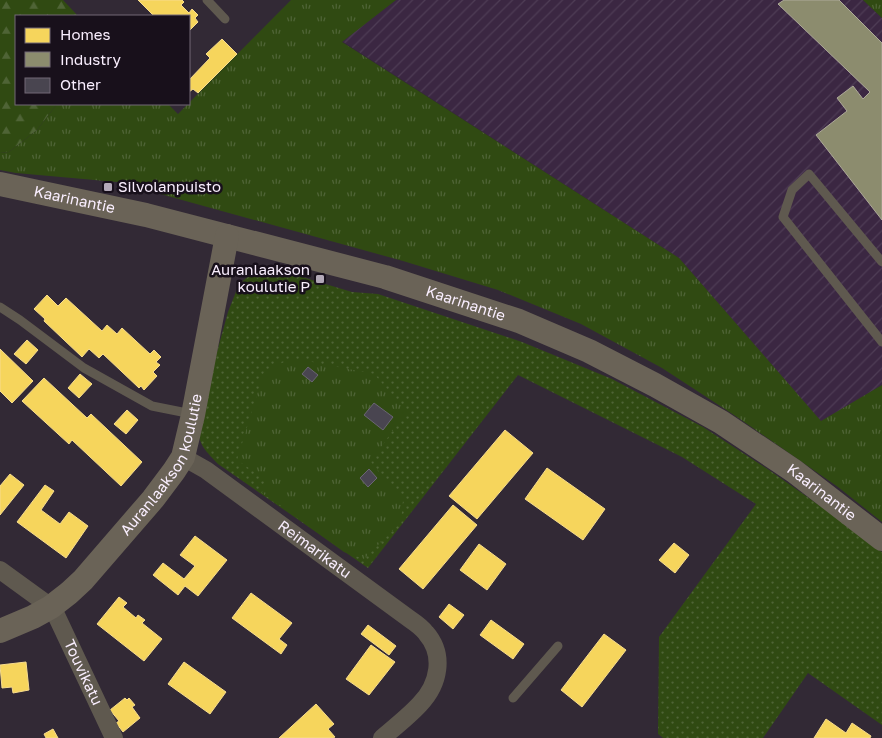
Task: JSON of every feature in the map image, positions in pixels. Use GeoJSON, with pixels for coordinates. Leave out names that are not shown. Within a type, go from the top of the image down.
{"type":"FeatureCollection","features":[{"type":"Feature","properties":{"kind":"main road","name":"Kaarinantie"},"geometry":{"type":"LineString","coordinates":[[0,184],[146,215],[385,277],[519,321],[589,351],[721,422],[794,471],[882,539]]}},
{"type":"Feature","properties":{"kind":"main road","name":"Auranlaakson koulutie"},"geometry":{"type":"LineString","coordinates":[[0,631],[51,607],[83,580],[153,499],[183,456],[193,414],[227,236]]}},
{"type":"Feature","properties":{"kind":"street","name":"Reimarikatu"},"geometry":{"type":"LineString","coordinates":[[183,456],[206,470],[412,620],[427,634],[437,654],[437,676],[433,686],[428,695],[413,712],[382,738]]}},
{"type":"Feature","properties":{"kind":"street"},"geometry":{"type":"LineString","coordinates":[[0,570],[51,607]]}},
{"type":"Feature","properties":{"kind":"street","name":"Touvikatu"},"geometry":{"type":"LineString","coordinates":[[51,607],[114,738]]}},
{"type":"Feature","properties":{"kind":"lane"},"geometry":{"type":"LineString","coordinates":[[207,0],[226,19]]}},
{"type":"Feature","properties":{"kind":"lane"},"geometry":{"type":"LineString","coordinates":[[882,262],[809,174],[792,190],[783,217],[882,342]]}},
{"type":"Feature","properties":{"kind":"lane"},"geometry":{"type":"LineString","coordinates":[[0,307],[84,368],[152,406],[193,414]]}},
{"type":"Feature","properties":{"kind":"lane"},"geometry":{"type":"LineString","coordinates":[[513,698],[558,646]]}},
{"type":"Feature","properties":{"kind":"shaded area"},"geometry":{"type":"Polygon","coordinates":[[[396,0],[863,0],[882,18],[882,385],[821,422],[679,258],[342,41],[396,0]]]}},
{"type":"Feature","properties":{"kind":"green space"},"geometry":{"type":"Polygon","coordinates":[[[0,0],[63,0],[77,15],[15,15],[15,105],[56,105],[37,130],[9,152],[0,153],[0,0]]]}},
{"type":"Feature","properties":{"kind":"green space"},"geometry":{"type":"Polygon","coordinates":[[[291,0],[396,0],[342,42],[679,258],[821,421],[882,385],[882,522],[838,487],[662,368],[581,324],[498,290],[403,261],[117,182],[0,170],[0,153],[9,152],[37,130],[56,105],[169,105],[178,114],[187,105],[190,105],[190,102],[291,0]]]}},
{"type":"Feature","properties":{"kind":"green space"},"geometry":{"type":"Polygon","coordinates":[[[863,0],[882,0],[882,18],[863,0]]]}},
{"type":"Feature","properties":{"kind":"green space"},"geometry":{"type":"Polygon","coordinates":[[[262,265],[352,292],[378,294],[522,342],[612,379],[703,427],[833,515],[882,552],[882,725],[808,673],[763,738],[663,738],[658,734],[659,637],[756,504],[682,457],[518,375],[368,568],[218,464],[202,445],[198,421],[228,312],[239,284],[262,265]]]}},
{"type":"Feature","properties":{"kind":"green space"},"geometry":{"type":"Polygon","coordinates":[[[292,358],[374,374],[406,411],[371,462],[403,500],[401,522],[364,559],[344,552],[262,493],[266,480],[237,460],[264,372],[292,358]]]}},
{"type":"Feature","properties":{"kind":"building: Homes"},"geometry":{"type":"Polygon","coordinates":[[[138,0],[182,0],[184,2],[181,5],[189,13],[192,9],[198,15],[195,18],[198,22],[190,30],[190,15],[153,15],[138,0]]]}},
{"type":"Feature","properties":{"kind":"building: Homes"},"geometry":{"type":"Polygon","coordinates":[[[222,39],[237,54],[198,93],[193,89],[190,91],[190,79],[210,58],[206,54],[222,39]]]}},
{"type":"Feature","properties":{"kind":"building: Homes"},"geometry":{"type":"Polygon","coordinates":[[[47,295],[58,306],[66,298],[102,331],[107,325],[117,334],[122,328],[150,354],[154,350],[161,357],[156,362],[160,365],[153,372],[157,376],[144,390],[141,386],[139,388],[103,354],[99,358],[89,349],[82,357],[34,309],[47,295]]]}},
{"type":"Feature","properties":{"kind":"building: Homes"},"geometry":{"type":"Polygon","coordinates":[[[27,340],[38,350],[26,364],[14,354],[27,340]]]}},
{"type":"Feature","properties":{"kind":"building: Homes"},"geometry":{"type":"Polygon","coordinates":[[[0,349],[33,381],[12,403],[0,391],[0,349]]]}},
{"type":"Feature","properties":{"kind":"building: Homes"},"geometry":{"type":"Polygon","coordinates":[[[80,374],[92,384],[79,398],[68,388],[80,374]]]}},
{"type":"Feature","properties":{"kind":"building: Homes"},"geometry":{"type":"Polygon","coordinates":[[[44,378],[87,418],[91,414],[142,462],[121,486],[72,440],[69,444],[22,401],[44,378]]]}},
{"type":"Feature","properties":{"kind":"building: Homes"},"geometry":{"type":"Polygon","coordinates":[[[127,410],[138,420],[126,434],[114,424],[127,410]]]}},
{"type":"Feature","properties":{"kind":"building: Homes"},"geometry":{"type":"Polygon","coordinates":[[[505,430],[533,453],[477,519],[449,496],[505,430]]]}},
{"type":"Feature","properties":{"kind":"building: Homes"},"geometry":{"type":"Polygon","coordinates":[[[547,468],[605,509],[583,540],[525,499],[547,468]]]}},
{"type":"Feature","properties":{"kind":"building: Homes"},"geometry":{"type":"Polygon","coordinates":[[[10,474],[24,485],[0,515],[0,486],[10,474]]]}},
{"type":"Feature","properties":{"kind":"building: Homes"},"geometry":{"type":"Polygon","coordinates":[[[45,485],[54,491],[41,510],[60,524],[69,512],[88,526],[66,558],[17,522],[45,485]]]}},
{"type":"Feature","properties":{"kind":"building: Homes"},"geometry":{"type":"Polygon","coordinates":[[[453,505],[477,525],[423,589],[399,569],[453,505]]]}},
{"type":"Feature","properties":{"kind":"building: Homes"},"geometry":{"type":"Polygon","coordinates":[[[195,536],[227,560],[198,596],[185,586],[178,595],[153,575],[163,563],[184,579],[195,566],[180,555],[195,536]]]}},
{"type":"Feature","properties":{"kind":"building: Homes"},"geometry":{"type":"Polygon","coordinates":[[[674,543],[689,555],[675,573],[659,560],[674,543]]]}},
{"type":"Feature","properties":{"kind":"building: Homes"},"geometry":{"type":"Polygon","coordinates":[[[479,544],[506,564],[487,590],[460,570],[479,544]]]}},
{"type":"Feature","properties":{"kind":"building: Homes"},"geometry":{"type":"Polygon","coordinates":[[[251,593],[292,623],[279,639],[287,645],[281,654],[232,618],[251,593]]]}},
{"type":"Feature","properties":{"kind":"building: Homes"},"geometry":{"type":"Polygon","coordinates":[[[119,597],[127,603],[123,607],[136,618],[138,615],[145,620],[142,623],[162,639],[144,661],[97,624],[119,597]]]}},
{"type":"Feature","properties":{"kind":"building: Homes"},"geometry":{"type":"Polygon","coordinates":[[[449,604],[464,615],[453,629],[439,617],[449,604]]]}},
{"type":"Feature","properties":{"kind":"building: Homes"},"geometry":{"type":"Polygon","coordinates":[[[491,620],[524,644],[513,659],[480,635],[491,620]]]}},
{"type":"Feature","properties":{"kind":"building: Homes"},"geometry":{"type":"Polygon","coordinates":[[[368,625],[396,646],[389,655],[361,634],[368,625]]]}},
{"type":"Feature","properties":{"kind":"building: Homes"},"geometry":{"type":"Polygon","coordinates":[[[604,634],[626,650],[582,707],[561,690],[604,634]]]}},
{"type":"Feature","properties":{"kind":"building: Homes"},"geometry":{"type":"Polygon","coordinates":[[[371,645],[395,662],[369,695],[346,679],[371,645]]]}},
{"type":"Feature","properties":{"kind":"building: Homes"},"geometry":{"type":"Polygon","coordinates":[[[26,662],[29,690],[13,693],[12,687],[2,688],[0,665],[26,662]]]}},
{"type":"Feature","properties":{"kind":"building: Homes"},"geometry":{"type":"Polygon","coordinates":[[[184,662],[226,692],[210,714],[168,684],[184,662]]]}},
{"type":"Feature","properties":{"kind":"building: Homes"},"geometry":{"type":"Polygon","coordinates":[[[125,698],[127,700],[129,698],[135,705],[132,707],[140,718],[123,732],[116,723],[119,721],[110,710],[125,698]]]}},
{"type":"Feature","properties":{"kind":"building: Homes"},"geometry":{"type":"Polygon","coordinates":[[[316,704],[334,724],[328,729],[335,737],[279,738],[316,704]]]}},
{"type":"Feature","properties":{"kind":"building: Homes"},"geometry":{"type":"Polygon","coordinates":[[[826,719],[846,733],[852,723],[871,736],[870,738],[814,738],[826,719]]]}},
{"type":"Feature","properties":{"kind":"building: Homes"},"geometry":{"type":"Polygon","coordinates":[[[53,729],[58,738],[46,738],[44,734],[53,729]]]}},
{"type":"Feature","properties":{"kind":"building: Industry"},"geometry":{"type":"Polygon","coordinates":[[[784,0],[839,0],[882,43],[882,220],[816,135],[847,111],[837,98],[853,86],[863,99],[870,92],[778,4],[784,0]]]}},
{"type":"Feature","properties":{"kind":"building: Other"},"geometry":{"type":"Polygon","coordinates":[[[308,367],[318,375],[312,382],[302,374],[308,367]]]}},
{"type":"Feature","properties":{"kind":"building: Other"},"geometry":{"type":"Polygon","coordinates":[[[374,403],[393,417],[383,430],[364,415],[374,403]]]}},
{"type":"Feature","properties":{"kind":"building: Other"},"geometry":{"type":"Polygon","coordinates":[[[369,469],[377,478],[368,487],[360,478],[369,469]]]}},
{"type":"Feature","properties":{"kind":"place","name":"Silvolanpuisto"},"geometry":{"type":"Point","coordinates":[108,187]}},
{"type":"Feature","properties":{"kind":"place","name":"Auranlaakson koulutie P"},"geometry":{"type":"Point","coordinates":[320,279]}}]}
